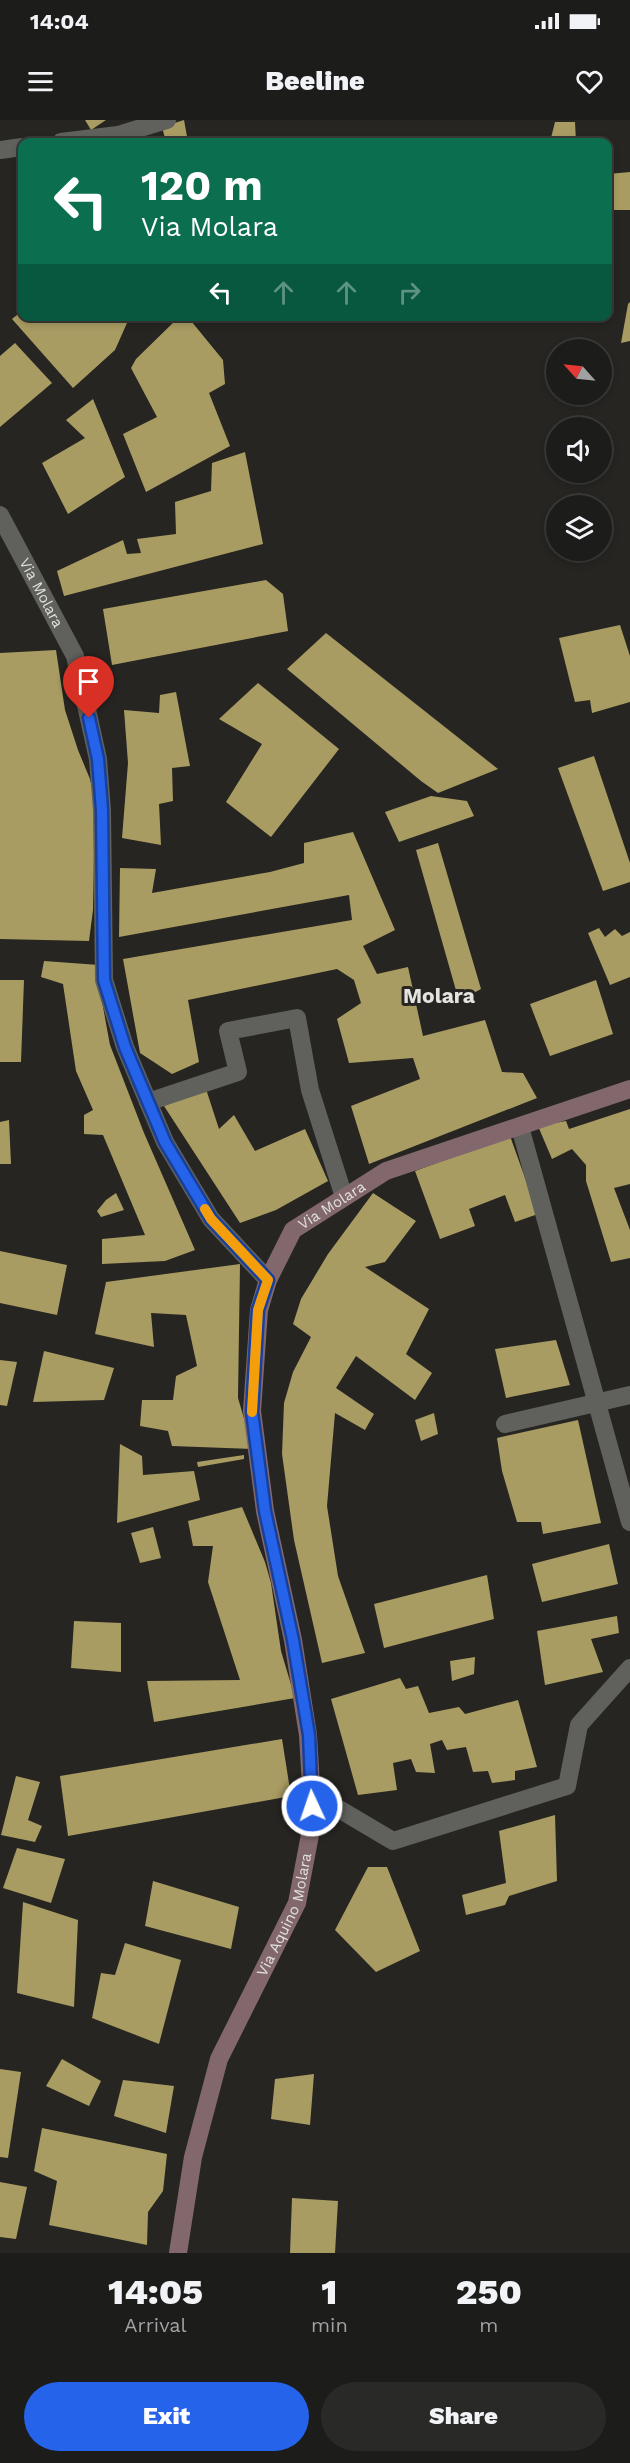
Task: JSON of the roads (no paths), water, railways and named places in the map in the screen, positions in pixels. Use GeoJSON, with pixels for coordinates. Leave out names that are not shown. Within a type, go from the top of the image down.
{"type":"FeatureCollection","features":[{"type":"Feature","properties":{"kind":"street"},"geometry":{"type":"LineString","coordinates":[[94,138],[118,135],[167,120]]}},
{"type":"Feature","properties":{"kind":"street"},"geometry":{"type":"LineString","coordinates":[[0,150],[18,148]]}},
{"type":"Feature","properties":{"kind":"street","name":"Via Molara"},"geometry":{"type":"LineString","coordinates":[[0,515],[75,656],[98,759],[102,800],[104,980],[125,1047],[165,1142],[211,1219],[268,1280],[292,1230],[386,1171],[630,1089]]}},
{"type":"Feature","properties":{"kind":"street"},"geometry":{"type":"LineString","coordinates":[[148,1102],[238,1072],[228,1031],[297,1018],[310,1090],[344,1197]]}},
{"type":"Feature","properties":{"kind":"street"},"geometry":{"type":"LineString","coordinates":[[520,1127],[630,1522]]}},
{"type":"Feature","properties":{"kind":"street","name":"Via Aquino Molara"},"geometry":{"type":"LineString","coordinates":[[178,2253],[193,2157],[219,2059],[297,1903],[313,1819],[309,1735],[293,1640],[265,1511],[252,1412],[258,1310],[268,1280]]}},
{"type":"Feature","properties":{"kind":"street"},"geometry":{"type":"LineString","coordinates":[[505,1424],[630,1395]]}},
{"type":"Feature","properties":{"kind":"street"},"geometry":{"type":"LineString","coordinates":[[312,1793],[393,1841],[567,1786],[579,1725],[630,1668]]}},
{"type":"Feature","properties":{"kind":"district","name":"Molara"},"geometry":{"type":"Point","coordinates":[439,995]}}]}
